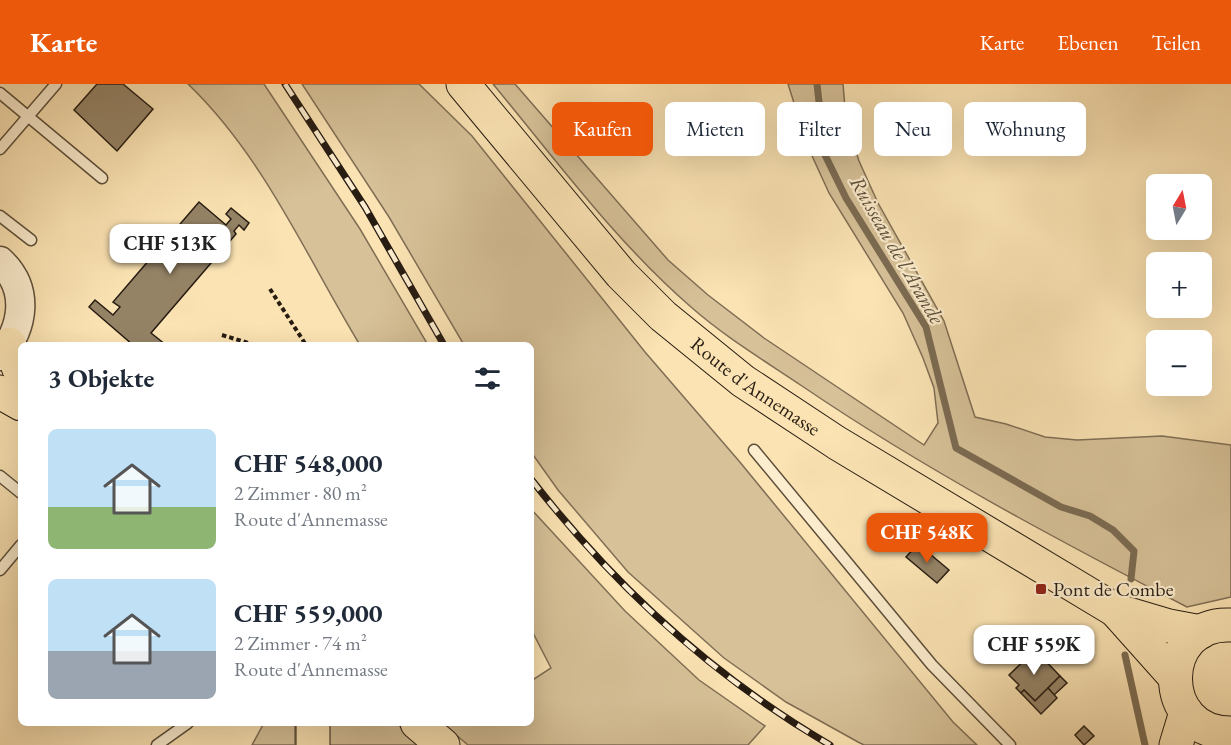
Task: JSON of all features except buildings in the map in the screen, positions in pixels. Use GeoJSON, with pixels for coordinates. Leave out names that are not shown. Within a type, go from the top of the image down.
{"type":"FeatureCollection","features":[{"type":"Feature","properties":{"kind":"main road","name":"Route d'Annemasse"},"geometry":{"type":"LineString","coordinates":[[463,84],[621,274],[705,351],[778,406],[1115,610],[1169,626],[1216,629]]}},
{"type":"Feature","properties":{"kind":"main road"},"geometry":{"type":"LineString","coordinates":[[5,350],[18,370]]}},
{"type":"Feature","properties":{"kind":"main road"},"geometry":{"type":"LineString","coordinates":[[0,392],[18,402]]}},
{"type":"Feature","properties":{"kind":"main road","name":"Route d'Annemasse"},"geometry":{"type":"LineString","coordinates":[[1115,610],[1174,676]]}},
{"type":"Feature","properties":{"kind":"main road"},"geometry":{"type":"LineString","coordinates":[[1216,629],[1184,648],[1174,676],[1176,693],[1186,712],[1203,726],[1222,737]]}},
{"type":"Feature","properties":{"kind":"main road"},"geometry":{"type":"LineString","coordinates":[[1176,745],[1186,712]]}},
{"type":"Feature","properties":{"kind":"main road"},"geometry":{"type":"LineString","coordinates":[[313,726],[313,745]]}},
{"type":"Feature","properties":{"kind":"main road"},"geometry":{"type":"LineString","coordinates":[[421,726],[443,745]]}},
{"type":"Feature","properties":{"kind":"street"},"geometry":{"type":"LineString","coordinates":[[0,261],[16,284],[20,301],[17,329],[5,350]]}},
{"type":"Feature","properties":{"kind":"lane"},"geometry":{"type":"LineString","coordinates":[[0,149],[56,84]]}},
{"type":"Feature","properties":{"kind":"lane"},"geometry":{"type":"LineString","coordinates":[[0,93],[102,178]]}},
{"type":"Feature","properties":{"kind":"lane"},"geometry":{"type":"LineString","coordinates":[[0,216],[31,240]]}},
{"type":"Feature","properties":{"kind":"lane"},"geometry":{"type":"LineString","coordinates":[[754,450],[932,665],[1010,745]]}},
{"type":"Feature","properties":{"kind":"lane"},"geometry":{"type":"LineString","coordinates":[[0,476],[18,491]]}},
{"type":"Feature","properties":{"kind":"lane"},"geometry":{"type":"LineString","coordinates":[[0,570],[18,549]]}},
{"type":"Feature","properties":{"kind":"lane"},"geometry":{"type":"LineString","coordinates":[[157,745],[184,726]]}},
{"type":"Feature","properties":{"kind":"path"},"geometry":{"type":"LineString","coordinates":[[270,289],[304,342]]}},
{"type":"Feature","properties":{"kind":"path"},"geometry":{"type":"LineString","coordinates":[[222,335],[245,342]]}},
{"type":"Feature","properties":{"kind":"shaded area"},"geometry":{"type":"Polygon","coordinates":[[[188,84],[264,84],[360,229],[426,342],[358,342],[262,175],[215,113],[188,84]]]}},
{"type":"Feature","properties":{"kind":"shaded area"},"geometry":{"type":"Polygon","coordinates":[[[302,84],[419,84],[472,136],[645,352],[739,461],[953,722],[977,745],[864,745],[786,702],[724,658],[628,572],[558,490],[534,456],[534,342],[462,342],[389,217],[302,84]]]}},
{"type":"Feature","properties":{"kind":"shaded area"},"geometry":{"type":"Polygon","coordinates":[[[493,84],[515,84],[552,127],[552,156],[578,156],[668,260],[708,295],[764,338],[924,445],[938,423],[934,388],[923,358],[903,313],[829,193],[812,156],[857,156],[878,203],[944,321],[975,417],[1045,437],[1077,440],[1162,436],[1231,445],[1231,597],[1187,607],[1040,529],[848,417],[745,348],[691,307],[637,255],[588,200],[493,84]]]}},
{"type":"Feature","properties":{"kind":"shaded area"},"geometry":{"type":"Polygon","coordinates":[[[788,84],[843,84],[844,102],[794,102],[788,84]]]}},
{"type":"Feature","properties":{"kind":"shaded area"},"geometry":{"type":"Polygon","coordinates":[[[534,512],[625,611],[699,680],[765,726],[748,745],[468,745],[446,726],[534,726],[534,679],[551,668],[534,635],[534,512]]]}},
{"type":"Feature","properties":{"kind":"shaded area"},"geometry":{"type":"Polygon","coordinates":[[[262,726],[295,726],[295,745],[252,745],[262,726]]]}},
{"type":"Feature","properties":{"kind":"shaded area"},"geometry":{"type":"Polygon","coordinates":[[[326,726],[400,726],[422,745],[326,745],[326,726]]]}},
{"type":"Feature","properties":{"kind":"waterway","name":"Ruisseau de l'Arande"},"geometry":{"type":"LineString","coordinates":[[817,84],[825,155],[846,198],[926,327],[956,448],[1061,507],[1090,516],[1113,530],[1134,551],[1131,579]]}},
{"type":"Feature","properties":{"kind":"waterway","name":"Ruisseau de l'Arande"},"geometry":{"type":"LineString","coordinates":[[1125,655],[1145,745]]}},
{"type":"Feature","properties":{"kind":"railway"},"geometry":{"type":"LineString","coordinates":[[285,84],[365,207],[442,342]]}},
{"type":"Feature","properties":{"kind":"railway"},"geometry":{"type":"LineString","coordinates":[[534,483],[597,556],[668,627],[745,690],[830,745]]}},
{"type":"Feature","properties":{"kind":"place","name":"Pont de Combe"},"geometry":{"type":"Point","coordinates":[1041,589]}}]}
